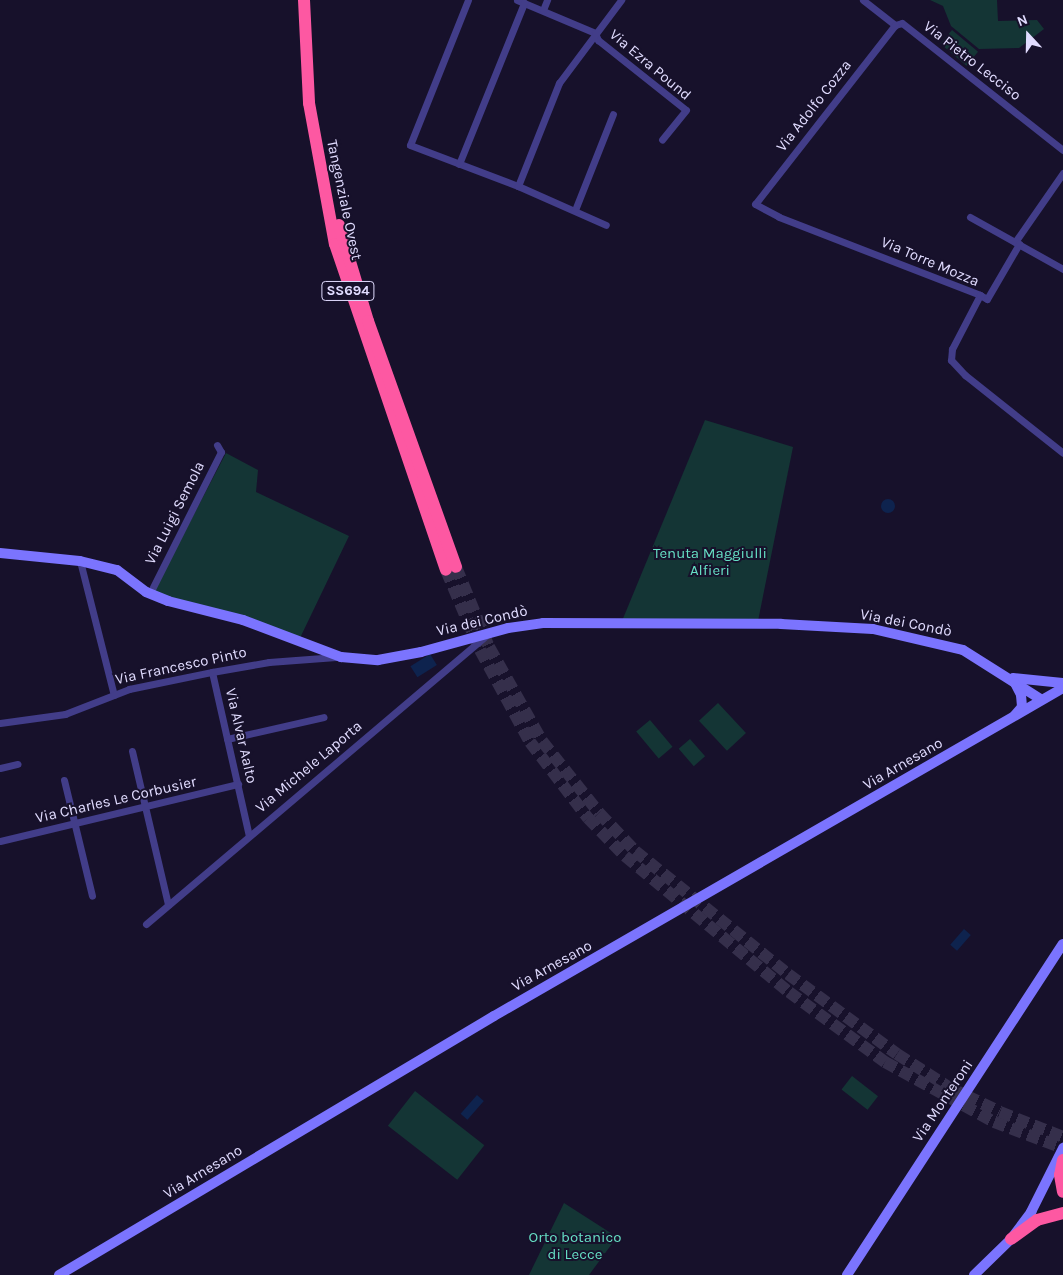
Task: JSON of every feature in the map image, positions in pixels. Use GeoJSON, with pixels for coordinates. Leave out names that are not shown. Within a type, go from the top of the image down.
{"type":"FeatureCollection","features":[{"type":"Feature","properties":{"kind":"highway","name":"Tangenziale Ovest"},"geometry":{"type":"LineString","coordinates":[[304,0],[309,103],[335,244],[451,568],[368,321],[339,224],[320,123],[311,0]]}},
{"type":"Feature","properties":{"kind":"highway"},"geometry":{"type":"LineString","coordinates":[[1063,1160],[1060,1175],[1063,1192]]}},
{"type":"Feature","properties":{"kind":"highway"},"geometry":{"type":"LineString","coordinates":[[1010,1239],[1037,1220],[1063,1213]]}},
{"type":"Feature","properties":{"kind":"main road","name":"Via dei Condò"},"geometry":{"type":"LineString","coordinates":[[0,553],[80,561],[117,570],[150,593],[243,620],[341,656],[378,660],[490,632],[543,623],[781,624],[873,629],[963,650],[1012,678],[1042,700]]}},
{"type":"Feature","properties":{"kind":"main road","name":"Via dei Condò"},"geometry":{"type":"LineString","coordinates":[[1012,678],[1063,683]]}},
{"type":"Feature","properties":{"kind":"main road"},"geometry":{"type":"LineString","coordinates":[[1012,678],[1022,695],[1022,707],[1014,716]]}},
{"type":"Feature","properties":{"kind":"main road","name":"Via Arnesano"},"geometry":{"type":"LineString","coordinates":[[59,1275],[494,1016],[1063,688]]}},
{"type":"Feature","properties":{"kind":"main road","name":"Via Monteroni"},"geometry":{"type":"LineString","coordinates":[[848,1275],[1063,944]]}},
{"type":"Feature","properties":{"kind":"main road"},"geometry":{"type":"LineString","coordinates":[[974,1275],[1010,1239],[1039,1200],[1063,1148]]}},
{"type":"Feature","properties":{"kind":"street"},"geometry":{"type":"LineString","coordinates":[[468,0],[410,145],[518,186],[606,224]]}},
{"type":"Feature","properties":{"kind":"street"},"geometry":{"type":"LineString","coordinates":[[543,10],[547,0]]}},
{"type":"Feature","properties":{"kind":"street"},"geometry":{"type":"LineString","coordinates":[[518,186],[559,83],[621,0]]}},
{"type":"Feature","properties":{"kind":"street","name":"Via Pietro Lecciso"},"geometry":{"type":"LineString","coordinates":[[863,0],[895,25],[902,23],[1063,150]]}},
{"type":"Feature","properties":{"kind":"street"},"geometry":{"type":"LineString","coordinates":[[460,164],[520,1],[595,34]]}},
{"type":"Feature","properties":{"kind":"street","name":"Via Adolfo Cozza"},"geometry":{"type":"LineString","coordinates":[[755,204],[895,25]]}},
{"type":"Feature","properties":{"kind":"street","name":"Via Ezra Pound"},"geometry":{"type":"LineString","coordinates":[[595,34],[598,40],[686,110],[662,140]]}},
{"type":"Feature","properties":{"kind":"street"},"geometry":{"type":"LineString","coordinates":[[574,210],[613,114]]}},
{"type":"Feature","properties":{"kind":"street"},"geometry":{"type":"LineString","coordinates":[[980,296],[987,299],[1017,243],[1063,173]]}},
{"type":"Feature","properties":{"kind":"street","name":"Via Torre Mozza"},"geometry":{"type":"LineString","coordinates":[[755,204],[779,216],[980,296],[952,349],[952,360],[966,375],[1063,453]]}},
{"type":"Feature","properties":{"kind":"street"},"geometry":{"type":"LineString","coordinates":[[970,217],[1063,269]]}},
{"type":"Feature","properties":{"kind":"street","name":"Via Luigi Semola"},"geometry":{"type":"LineString","coordinates":[[150,593],[221,452],[217,445]]}},
{"type":"Feature","properties":{"kind":"street"},"geometry":{"type":"LineString","coordinates":[[80,561],[114,695]]}},
{"type":"Feature","properties":{"kind":"street","name":"Via Michele Laporta"},"geometry":{"type":"LineString","coordinates":[[146,924],[490,632]]}},
{"type":"Feature","properties":{"kind":"street","name":"Via Francesco Pinto"},"geometry":{"type":"LineString","coordinates":[[0,723],[65,714],[114,695],[212,672],[269,662],[341,656]]}},
{"type":"Feature","properties":{"kind":"street","name":"Via Alvar Aalto"},"geometry":{"type":"LineString","coordinates":[[212,672],[249,836]]}},
{"type":"Feature","properties":{"kind":"street"},"geometry":{"type":"LineString","coordinates":[[227,739],[324,717]]}},
{"type":"Feature","properties":{"kind":"street"},"geometry":{"type":"LineString","coordinates":[[132,752],[168,905]]}},
{"type":"Feature","properties":{"kind":"street"},"geometry":{"type":"LineString","coordinates":[[0,768],[18,764]]}},
{"type":"Feature","properties":{"kind":"street"},"geometry":{"type":"LineString","coordinates":[[64,780],[92,896]]}},
{"type":"Feature","properties":{"kind":"street","name":"Via Charles Le Corbusier"},"geometry":{"type":"LineString","coordinates":[[0,841],[238,784]]}},
{"type":"Feature","properties":{"kind":"green space"},"geometry":{"type":"Polygon","coordinates":[[[930,0],[997,0],[998,21],[1037,20],[1044,29],[1019,48],[979,49],[951,26],[943,6],[930,0]]]}},
{"type":"Feature","properties":{"kind":"green space"},"geometry":{"type":"Polygon","coordinates":[[[952,30],[978,52],[966,66],[940,44],[952,30]]]}},
{"type":"Feature","properties":{"kind":"green space","name":"Tenuta Maggiulli Alfieri"},"geometry":{"type":"Polygon","coordinates":[[[705,420],[793,447],[758,621],[622,621],[705,420]]]}},
{"type":"Feature","properties":{"kind":"green space"},"geometry":{"type":"Polygon","coordinates":[[[226,453],[258,470],[256,492],[349,536],[300,638],[169,599],[154,591],[226,453]]]}},
{"type":"Feature","properties":{"kind":"green space"},"geometry":{"type":"Polygon","coordinates":[[[718,703],[746,733],[727,751],[699,721],[718,703]]]}},
{"type":"Feature","properties":{"kind":"green space"},"geometry":{"type":"Polygon","coordinates":[[[650,720],[672,747],[659,758],[636,732],[650,720]]]}},
{"type":"Feature","properties":{"kind":"green space"},"geometry":{"type":"Polygon","coordinates":[[[690,739],[705,756],[694,766],[679,749],[690,739]]]}},
{"type":"Feature","properties":{"kind":"green space"},"geometry":{"type":"Polygon","coordinates":[[[852,1076],[878,1096],[868,1110],[842,1089],[852,1076]]]}},
{"type":"Feature","properties":{"kind":"green space"},"geometry":{"type":"Polygon","coordinates":[[[415,1091],[484,1145],[457,1180],[388,1126],[415,1091]]]}},
{"type":"Feature","properties":{"kind":"green space","name":"Orto botanico di Lecce"},"geometry":{"type":"Polygon","coordinates":[[[564,1203],[617,1237],[589,1275],[529,1275],[564,1203]]]}},
{"type":"Feature","properties":{"kind":"water"},"geometry":{"type":"Polygon","coordinates":[[[885,499],[891,499],[895,506],[891,513],[885,513],[881,509],[881,503],[885,499]]]}},
{"type":"Feature","properties":{"kind":"water"},"geometry":{"type":"Polygon","coordinates":[[[430,654],[437,665],[417,677],[410,666],[430,654]]]}},
{"type":"Feature","properties":{"kind":"water"},"geometry":{"type":"Polygon","coordinates":[[[964,929],[971,935],[957,951],[950,945],[964,929]]]}},
{"type":"Feature","properties":{"kind":"water"},"geometry":{"type":"Polygon","coordinates":[[[477,1095],[484,1101],[467,1120],[461,1114],[477,1095]]]}},
{"type":"Feature","properties":{"kind":"tunnel"},"geometry":{"type":"LineString","coordinates":[[456,567],[489,647],[542,741],[599,813],[635,851],[788,974],[897,1054],[950,1088],[1000,1112],[1063,1137]]}},
{"type":"Feature","properties":{"kind":"tunnel"},"geometry":{"type":"LineString","coordinates":[[446,570],[480,650],[530,742],[588,818],[625,856],[789,992],[885,1062],[994,1122],[1063,1148]]}}]}
